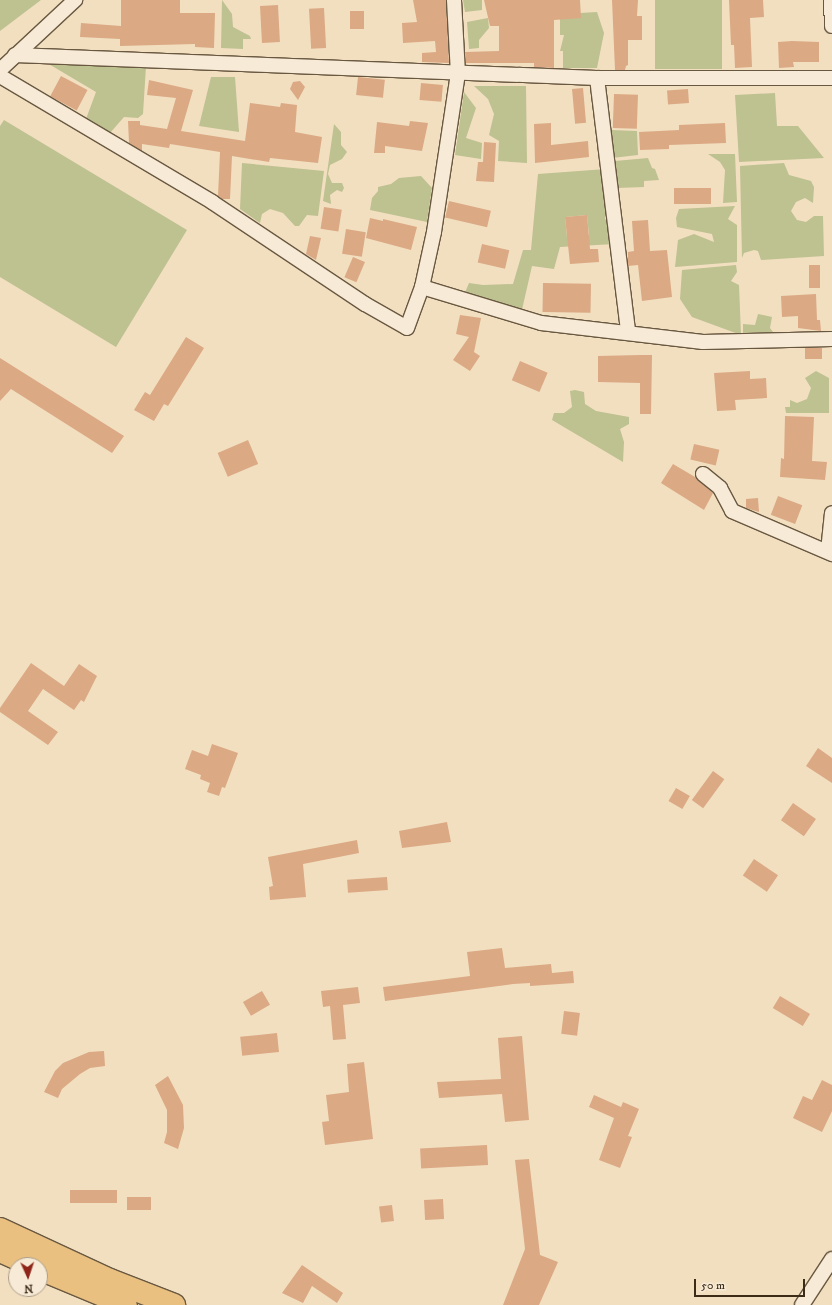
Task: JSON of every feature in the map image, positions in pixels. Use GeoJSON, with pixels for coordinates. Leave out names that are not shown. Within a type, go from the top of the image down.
{"type":"FeatureCollection","features":[{"type":"Feature","properties":{"kind":"highway"},"geometry":{"type":"LineString","coordinates":[[0,1229],[110,1280],[174,1305]]}},
{"type":"Feature","properties":{"kind":"highway"},"geometry":{"type":"LineString","coordinates":[[0,1251],[13,1257]]}},
{"type":"Feature","properties":{"kind":"highway"},"geometry":{"type":"LineString","coordinates":[[48,1272],[126,1305]]}},
{"type":"Feature","properties":{"kind":"street"},"geometry":{"type":"LineString","coordinates":[[0,70],[75,0]]}},
{"type":"Feature","properties":{"kind":"street"},"geometry":{"type":"LineString","coordinates":[[0,76],[212,202],[365,304],[407,328],[422,287],[434,232],[458,74],[454,0]]}},
{"type":"Feature","properties":{"kind":"street"},"geometry":{"type":"LineString","coordinates":[[831,0],[832,26]]}},
{"type":"Feature","properties":{"kind":"street"},"geometry":{"type":"LineString","coordinates":[[15,55],[458,74],[597,78],[832,78]]}},
{"type":"Feature","properties":{"kind":"street"},"geometry":{"type":"LineString","coordinates":[[597,78],[628,332]]}},
{"type":"Feature","properties":{"kind":"street"},"geometry":{"type":"LineString","coordinates":[[422,287],[541,323],[703,342],[832,339]]}},
{"type":"Feature","properties":{"kind":"street"},"geometry":{"type":"LineString","coordinates":[[703,474],[720,488],[732,511],[830,553],[832,513]]}},
{"type":"Feature","properties":{"kind":"street"},"geometry":{"type":"LineString","coordinates":[[802,1305],[832,1259]]}},
{"type":"Feature","properties":{"kind":"green space"},"geometry":{"type":"Polygon","coordinates":[[[0,0],[41,0],[0,31],[0,0]]]}},
{"type":"Feature","properties":{"kind":"green space"},"geometry":{"type":"Polygon","coordinates":[[[222,0],[232,14],[233,27],[250,36],[251,39],[243,39],[243,49],[221,48],[222,0]]]}},
{"type":"Feature","properties":{"kind":"green space"},"geometry":{"type":"Polygon","coordinates":[[[463,0],[482,0],[482,10],[465,12],[463,0]]]}},
{"type":"Feature","properties":{"kind":"green space"},"geometry":{"type":"Polygon","coordinates":[[[655,0],[722,0],[722,69],[655,69],[655,0]]]}},
{"type":"Feature","properties":{"kind":"green space"},"geometry":{"type":"Polygon","coordinates":[[[597,12],[604,33],[597,68],[563,68],[563,51],[560,51],[564,35],[560,35],[560,17],[563,14],[597,12]]]}},
{"type":"Feature","properties":{"kind":"green space"},"geometry":{"type":"Polygon","coordinates":[[[488,18],[489,28],[479,40],[479,48],[469,49],[467,22],[488,18]]]}},
{"type":"Feature","properties":{"kind":"green space"},"geometry":{"type":"Polygon","coordinates":[[[42,60],[70,61],[72,65],[83,66],[84,62],[146,66],[143,114],[138,118],[124,117],[110,133],[86,119],[96,92],[42,60]]]}},
{"type":"Feature","properties":{"kind":"green space"},"geometry":{"type":"Polygon","coordinates":[[[211,77],[235,77],[239,132],[199,126],[211,77]]]}},
{"type":"Feature","properties":{"kind":"green space"},"geometry":{"type":"Polygon","coordinates":[[[474,86],[526,86],[527,163],[498,161],[499,141],[489,135],[494,114],[488,99],[474,86]]]}},
{"type":"Feature","properties":{"kind":"green space"},"geometry":{"type":"Polygon","coordinates":[[[464,92],[476,108],[466,138],[482,143],[481,159],[455,155],[464,92]]]}},
{"type":"Feature","properties":{"kind":"green space"},"geometry":{"type":"Polygon","coordinates":[[[775,93],[777,126],[798,126],[824,158],[739,162],[735,95],[775,93]]]}},
{"type":"Feature","properties":{"kind":"green space"},"geometry":{"type":"Polygon","coordinates":[[[4,120],[187,230],[116,347],[0,277],[0,126],[4,120]]]}},
{"type":"Feature","properties":{"kind":"green space"},"geometry":{"type":"Polygon","coordinates":[[[334,124],[341,132],[341,145],[347,152],[342,159],[330,165],[328,174],[332,183],[342,183],[344,188],[342,192],[337,190],[330,195],[331,204],[323,201],[334,124]]]}},
{"type":"Feature","properties":{"kind":"green space"},"geometry":{"type":"Polygon","coordinates":[[[611,130],[637,131],[638,155],[612,158],[611,130]]]}},
{"type":"Feature","properties":{"kind":"green space"},"geometry":{"type":"Polygon","coordinates":[[[708,154],[735,154],[737,202],[723,203],[725,170],[720,162],[708,154]]]}},
{"type":"Feature","properties":{"kind":"green space"},"geometry":{"type":"Polygon","coordinates":[[[648,158],[652,168],[655,169],[659,180],[644,181],[644,187],[617,188],[610,166],[615,161],[648,158]]]}},
{"type":"Feature","properties":{"kind":"green space"},"geometry":{"type":"Polygon","coordinates":[[[242,163],[324,171],[318,216],[307,215],[299,226],[295,226],[283,213],[270,209],[262,214],[260,223],[257,221],[240,209],[242,163]]]}},
{"type":"Feature","properties":{"kind":"green space"},"geometry":{"type":"Polygon","coordinates":[[[784,163],[789,175],[811,181],[814,187],[813,203],[805,198],[796,202],[791,211],[797,220],[806,222],[814,216],[823,216],[824,256],[761,260],[758,251],[754,250],[744,253],[742,258],[740,166],[784,163]]]}},
{"type":"Feature","properties":{"kind":"green space"},"geometry":{"type":"Polygon","coordinates":[[[606,169],[610,202],[605,218],[615,244],[560,247],[554,269],[532,266],[521,314],[464,295],[469,283],[483,285],[513,284],[523,250],[531,250],[538,174],[606,169]],[[587,215],[565,217],[567,237],[589,235],[587,215]]]}},
{"type":"Feature","properties":{"kind":"green space"},"geometry":{"type":"Polygon","coordinates":[[[421,176],[432,188],[427,222],[370,210],[372,198],[378,191],[378,187],[391,184],[399,178],[421,176]]]}},
{"type":"Feature","properties":{"kind":"green space"},"geometry":{"type":"Polygon","coordinates":[[[735,206],[728,219],[737,225],[737,262],[675,267],[678,240],[694,234],[714,242],[712,234],[677,227],[676,218],[679,209],[735,206]]]}},
{"type":"Feature","properties":{"kind":"green space"},"geometry":{"type":"Polygon","coordinates":[[[736,265],[737,272],[731,281],[739,285],[741,335],[692,317],[680,299],[682,270],[736,265]]]}},
{"type":"Feature","properties":{"kind":"green space"},"geometry":{"type":"Polygon","coordinates":[[[758,314],[772,317],[770,328],[773,332],[743,333],[743,324],[755,325],[758,314]]]}},
{"type":"Feature","properties":{"kind":"green space"},"geometry":{"type":"Polygon","coordinates":[[[816,371],[829,378],[829,413],[786,413],[785,407],[790,407],[790,400],[797,403],[807,399],[811,388],[805,378],[816,371]]]}},
{"type":"Feature","properties":{"kind":"green space"},"geometry":{"type":"Polygon","coordinates":[[[575,390],[584,392],[585,404],[596,411],[629,417],[629,424],[620,429],[624,442],[623,462],[552,420],[554,413],[564,413],[572,407],[570,391],[575,390]]]}},
{"type":"Feature","properties":{"kind":"building"},"geometry":{"type":"Polygon","coordinates":[[[121,0],[180,0],[180,13],[215,13],[214,48],[195,47],[195,44],[120,46],[120,39],[80,37],[81,23],[121,26],[121,0]]]}},
{"type":"Feature","properties":{"kind":"building"},"geometry":{"type":"Polygon","coordinates":[[[413,0],[446,0],[449,63],[422,62],[422,53],[436,52],[435,41],[403,43],[402,23],[417,22],[413,0]]]}},
{"type":"Feature","properties":{"kind":"building"},"geometry":{"type":"Polygon","coordinates":[[[484,0],[580,0],[581,18],[554,20],[554,68],[534,67],[534,63],[466,63],[465,52],[499,51],[499,26],[490,26],[484,0]]]}},
{"type":"Feature","properties":{"kind":"building"},"geometry":{"type":"Polygon","coordinates":[[[612,0],[638,0],[637,16],[642,16],[642,40],[628,40],[628,65],[626,66],[625,70],[615,70],[612,0]]]}},
{"type":"Feature","properties":{"kind":"building"},"geometry":{"type":"Polygon","coordinates":[[[729,0],[763,0],[764,17],[750,18],[752,67],[735,68],[734,45],[731,45],[729,0]]]}},
{"type":"Feature","properties":{"kind":"building"},"geometry":{"type":"Polygon","coordinates":[[[278,5],[280,42],[262,43],[260,6],[278,5]]]}},
{"type":"Feature","properties":{"kind":"building"},"geometry":{"type":"Polygon","coordinates":[[[324,8],[326,48],[311,49],[309,9],[324,8]]]}},
{"type":"Feature","properties":{"kind":"building"},"geometry":{"type":"Polygon","coordinates":[[[350,11],[364,11],[364,29],[350,29],[350,11]]]}},
{"type":"Feature","properties":{"kind":"building"},"geometry":{"type":"Polygon","coordinates":[[[778,42],[819,42],[819,62],[793,62],[794,67],[779,68],[778,42]]]}},
{"type":"Feature","properties":{"kind":"building"},"geometry":{"type":"Polygon","coordinates":[[[61,76],[87,90],[77,110],[50,96],[61,76]]]}},
{"type":"Feature","properties":{"kind":"building"},"geometry":{"type":"Polygon","coordinates":[[[358,77],[385,80],[383,98],[356,95],[358,77]]]}},
{"type":"Feature","properties":{"kind":"building"},"geometry":{"type":"Polygon","coordinates":[[[149,80],[193,90],[181,131],[245,141],[250,103],[280,107],[281,103],[297,105],[295,132],[322,137],[318,163],[270,158],[269,162],[232,156],[230,199],[222,199],[218,196],[220,152],[170,144],[169,148],[142,144],[142,151],[129,143],[128,121],[140,121],[140,125],[167,129],[176,98],[147,95],[149,80]]]}},
{"type":"Feature","properties":{"kind":"building"},"geometry":{"type":"Polygon","coordinates":[[[300,81],[305,87],[298,100],[290,89],[293,82],[300,81]]]}},
{"type":"Feature","properties":{"kind":"building"},"geometry":{"type":"Polygon","coordinates":[[[421,83],[443,85],[441,102],[420,100],[421,83]]]}},
{"type":"Feature","properties":{"kind":"building"},"geometry":{"type":"Polygon","coordinates":[[[583,88],[586,123],[575,124],[572,89],[583,88]]]}},
{"type":"Feature","properties":{"kind":"building"},"geometry":{"type":"Polygon","coordinates":[[[688,89],[689,103],[668,104],[667,90],[688,89]]]}},
{"type":"Feature","properties":{"kind":"building"},"geometry":{"type":"Polygon","coordinates":[[[614,94],[638,95],[637,129],[613,128],[614,94]]]}},
{"type":"Feature","properties":{"kind":"building"},"geometry":{"type":"Polygon","coordinates":[[[410,121],[428,123],[422,151],[385,146],[385,153],[374,153],[377,122],[409,126],[410,121]]]}},
{"type":"Feature","properties":{"kind":"building"},"geometry":{"type":"Polygon","coordinates":[[[551,123],[551,145],[588,141],[589,157],[535,163],[534,124],[551,123]]]}},
{"type":"Feature","properties":{"kind":"building"},"geometry":{"type":"Polygon","coordinates":[[[725,123],[726,143],[669,145],[669,149],[640,150],[639,132],[679,130],[679,125],[725,123]]]}},
{"type":"Feature","properties":{"kind":"building"},"geometry":{"type":"Polygon","coordinates":[[[484,142],[496,143],[494,182],[476,181],[478,162],[483,162],[484,142]]]}},
{"type":"Feature","properties":{"kind":"building"},"geometry":{"type":"Polygon","coordinates":[[[674,188],[711,188],[711,204],[674,204],[674,188]]]}},
{"type":"Feature","properties":{"kind":"building"},"geometry":{"type":"Polygon","coordinates":[[[449,201],[491,211],[487,227],[445,218],[449,201]]]}},
{"type":"Feature","properties":{"kind":"building"},"geometry":{"type":"Polygon","coordinates":[[[324,207],[342,210],[338,232],[321,229],[324,207]]]}},
{"type":"Feature","properties":{"kind":"building"},"geometry":{"type":"Polygon","coordinates":[[[587,215],[590,249],[598,249],[599,262],[570,264],[565,217],[587,215]]]}},
{"type":"Feature","properties":{"kind":"building"},"geometry":{"type":"Polygon","coordinates":[[[370,218],[383,221],[383,219],[417,227],[411,250],[366,238],[370,218]]]}},
{"type":"Feature","properties":{"kind":"building"},"geometry":{"type":"Polygon","coordinates":[[[648,220],[650,251],[667,250],[672,297],[642,301],[638,265],[628,266],[628,252],[634,251],[632,221],[648,220]]]}},
{"type":"Feature","properties":{"kind":"building"},"geometry":{"type":"Polygon","coordinates":[[[346,229],[366,232],[362,257],[342,254],[346,229]]]}},
{"type":"Feature","properties":{"kind":"building"},"geometry":{"type":"Polygon","coordinates":[[[310,236],[321,238],[316,260],[306,254],[310,236]]]}},
{"type":"Feature","properties":{"kind":"building"},"geometry":{"type":"Polygon","coordinates":[[[482,244],[509,250],[505,269],[478,263],[482,244]]]}},
{"type":"Feature","properties":{"kind":"building"},"geometry":{"type":"Polygon","coordinates":[[[353,257],[365,262],[356,282],[344,277],[353,257]]]}},
{"type":"Feature","properties":{"kind":"building"},"geometry":{"type":"Polygon","coordinates":[[[809,265],[820,265],[820,288],[809,288],[809,265]]]}},
{"type":"Feature","properties":{"kind":"building"},"geometry":{"type":"Polygon","coordinates":[[[543,283],[591,284],[590,313],[542,312],[543,283]]]}},
{"type":"Feature","properties":{"kind":"building"},"geometry":{"type":"Polygon","coordinates":[[[816,294],[817,320],[820,320],[821,331],[798,328],[798,316],[782,317],[781,296],[816,294]]]}},
{"type":"Feature","properties":{"kind":"building"},"geometry":{"type":"Polygon","coordinates":[[[460,315],[481,318],[474,352],[480,356],[470,371],[453,360],[469,337],[456,334],[460,315]]]}},
{"type":"Feature","properties":{"kind":"building"},"geometry":{"type":"Polygon","coordinates":[[[186,337],[204,348],[168,406],[164,404],[154,421],[134,410],[145,392],[150,395],[186,337]]]}},
{"type":"Feature","properties":{"kind":"building"},"geometry":{"type":"Polygon","coordinates":[[[805,348],[822,348],[822,359],[805,359],[805,348]]]}},
{"type":"Feature","properties":{"kind":"building"},"geometry":{"type":"Polygon","coordinates":[[[652,355],[651,414],[640,414],[640,383],[598,382],[598,356],[652,355]]]}},
{"type":"Feature","properties":{"kind":"building"},"geometry":{"type":"Polygon","coordinates":[[[0,358],[124,436],[112,453],[11,389],[0,401],[0,358]]]}},
{"type":"Feature","properties":{"kind":"building"},"geometry":{"type":"Polygon","coordinates":[[[520,361],[548,373],[539,392],[512,380],[520,361]]]}},
{"type":"Feature","properties":{"kind":"building"},"geometry":{"type":"Polygon","coordinates":[[[750,371],[750,379],[766,378],[767,398],[735,400],[736,410],[717,411],[714,373],[750,371]]]}},
{"type":"Feature","properties":{"kind":"building"},"geometry":{"type":"Polygon","coordinates":[[[785,416],[814,417],[812,461],[827,462],[825,480],[780,477],[781,458],[784,459],[785,416]]]}},
{"type":"Feature","properties":{"kind":"building"},"geometry":{"type":"Polygon","coordinates":[[[248,440],[258,464],[228,477],[218,453],[248,440]]]}},
{"type":"Feature","properties":{"kind":"building"},"geometry":{"type":"Polygon","coordinates":[[[694,444],[719,450],[716,465],[690,460],[694,444]]]}},
{"type":"Feature","properties":{"kind":"building"},"geometry":{"type":"Polygon","coordinates":[[[673,464],[695,477],[713,493],[704,510],[661,483],[673,464]]]}},
{"type":"Feature","properties":{"kind":"building"},"geometry":{"type":"Polygon","coordinates":[[[778,496],[802,505],[795,524],[771,515],[778,496]]]}},
{"type":"Feature","properties":{"kind":"building"},"geometry":{"type":"Polygon","coordinates":[[[758,498],[759,512],[746,508],[746,499],[758,498]]]}},
{"type":"Feature","properties":{"kind":"building"},"geometry":{"type":"Polygon","coordinates":[[[31,663],[64,686],[79,664],[97,676],[84,702],[81,700],[74,710],[43,689],[28,711],[58,732],[48,745],[0,712],[0,708],[31,663]]]}},
{"type":"Feature","properties":{"kind":"building"},"geometry":{"type":"Polygon","coordinates":[[[212,744],[238,753],[225,788],[222,787],[219,796],[207,792],[210,783],[200,779],[201,775],[185,769],[192,750],[208,756],[212,744]]]}},
{"type":"Feature","properties":{"kind":"building"},"geometry":{"type":"Polygon","coordinates":[[[818,748],[832,758],[832,783],[806,766],[818,748]]]}},
{"type":"Feature","properties":{"kind":"building"},"geometry":{"type":"Polygon","coordinates":[[[713,771],[724,779],[703,808],[692,800],[713,771]]]}},
{"type":"Feature","properties":{"kind":"building"},"geometry":{"type":"Polygon","coordinates":[[[676,788],[690,796],[682,809],[668,801],[676,788]]]}},
{"type":"Feature","properties":{"kind":"building"},"geometry":{"type":"Polygon","coordinates":[[[793,803],[816,819],[804,836],[781,820],[793,803]]]}},
{"type":"Feature","properties":{"kind":"building"},"geometry":{"type":"Polygon","coordinates":[[[447,822],[451,842],[402,848],[399,831],[447,822]]]}},
{"type":"Feature","properties":{"kind":"building"},"geometry":{"type":"Polygon","coordinates":[[[357,840],[359,853],[303,864],[306,897],[270,900],[269,887],[273,886],[268,857],[357,840]]]}},
{"type":"Feature","properties":{"kind":"building"},"geometry":{"type":"Polygon","coordinates":[[[754,859],[778,875],[767,892],[743,876],[754,859]]]}},
{"type":"Feature","properties":{"kind":"building"},"geometry":{"type":"Polygon","coordinates":[[[387,877],[388,890],[348,893],[347,880],[387,877]]]}},
{"type":"Feature","properties":{"kind":"building"},"geometry":{"type":"Polygon","coordinates":[[[502,948],[505,968],[551,964],[552,973],[573,971],[574,983],[530,986],[530,983],[513,984],[385,1001],[383,987],[470,976],[467,952],[502,948]]]}},
{"type":"Feature","properties":{"kind":"building"},"geometry":{"type":"Polygon","coordinates":[[[358,987],[360,1003],[343,1005],[346,1039],[333,1040],[330,1006],[323,1007],[321,991],[358,987]]]}},
{"type":"Feature","properties":{"kind":"building"},"geometry":{"type":"Polygon","coordinates":[[[262,991],[270,1005],[251,1016],[243,1002],[262,991]]]}},
{"type":"Feature","properties":{"kind":"building"},"geometry":{"type":"Polygon","coordinates":[[[780,996],[810,1014],[803,1026],[773,1008],[780,996]]]}},
{"type":"Feature","properties":{"kind":"building"},"geometry":{"type":"Polygon","coordinates":[[[564,1011],[580,1013],[577,1036],[561,1034],[564,1011]]]}},
{"type":"Feature","properties":{"kind":"building"},"geometry":{"type":"Polygon","coordinates":[[[277,1033],[279,1052],[242,1056],[240,1037],[277,1033]]]}},
{"type":"Feature","properties":{"kind":"building"},"geometry":{"type":"Polygon","coordinates":[[[522,1036],[529,1120],[505,1122],[502,1094],[439,1098],[437,1082],[501,1079],[498,1038],[522,1036]]]}},
{"type":"Feature","properties":{"kind":"building"},"geometry":{"type":"Polygon","coordinates":[[[104,1051],[105,1066],[90,1068],[80,1074],[62,1089],[58,1098],[44,1092],[55,1071],[63,1063],[89,1052],[104,1051]]]}},
{"type":"Feature","properties":{"kind":"building"},"geometry":{"type":"Polygon","coordinates":[[[364,1062],[373,1139],[325,1145],[322,1122],[329,1121],[326,1095],[349,1092],[347,1064],[364,1062]]]}},
{"type":"Feature","properties":{"kind":"building"},"geometry":{"type":"Polygon","coordinates":[[[168,1076],[183,1105],[184,1128],[178,1149],[164,1143],[167,1132],[167,1110],[155,1085],[168,1076]]]}},
{"type":"Feature","properties":{"kind":"building"},"geometry":{"type":"Polygon","coordinates":[[[822,1080],[832,1085],[832,1111],[822,1132],[793,1118],[803,1096],[812,1100],[822,1080]]]}},
{"type":"Feature","properties":{"kind":"building"},"geometry":{"type":"Polygon","coordinates":[[[594,1095],[621,1107],[623,1102],[639,1109],[628,1136],[632,1137],[620,1168],[599,1160],[614,1118],[589,1107],[594,1095]]]}},
{"type":"Feature","properties":{"kind":"building"},"geometry":{"type":"Polygon","coordinates":[[[487,1145],[488,1165],[421,1168],[420,1149],[487,1145]]]}},
{"type":"Feature","properties":{"kind":"building"},"geometry":{"type":"Polygon","coordinates":[[[529,1159],[540,1255],[558,1262],[539,1305],[503,1305],[525,1249],[515,1160],[529,1159]]]}},
{"type":"Feature","properties":{"kind":"building"},"geometry":{"type":"Polygon","coordinates":[[[70,1190],[117,1190],[117,1203],[70,1203],[70,1190]]]}},
{"type":"Feature","properties":{"kind":"building"},"geometry":{"type":"Polygon","coordinates":[[[127,1197],[151,1197],[151,1210],[127,1210],[127,1197]]]}},
{"type":"Feature","properties":{"kind":"building"},"geometry":{"type":"Polygon","coordinates":[[[443,1199],[444,1219],[425,1220],[424,1200],[443,1199]]]}},
{"type":"Feature","properties":{"kind":"building"},"geometry":{"type":"Polygon","coordinates":[[[392,1205],[394,1221],[381,1222],[379,1207],[392,1205]]]}},
{"type":"Feature","properties":{"kind":"building"},"geometry":{"type":"Polygon","coordinates":[[[302,1265],[343,1293],[337,1303],[312,1286],[303,1303],[282,1293],[302,1265]]]}}]}
